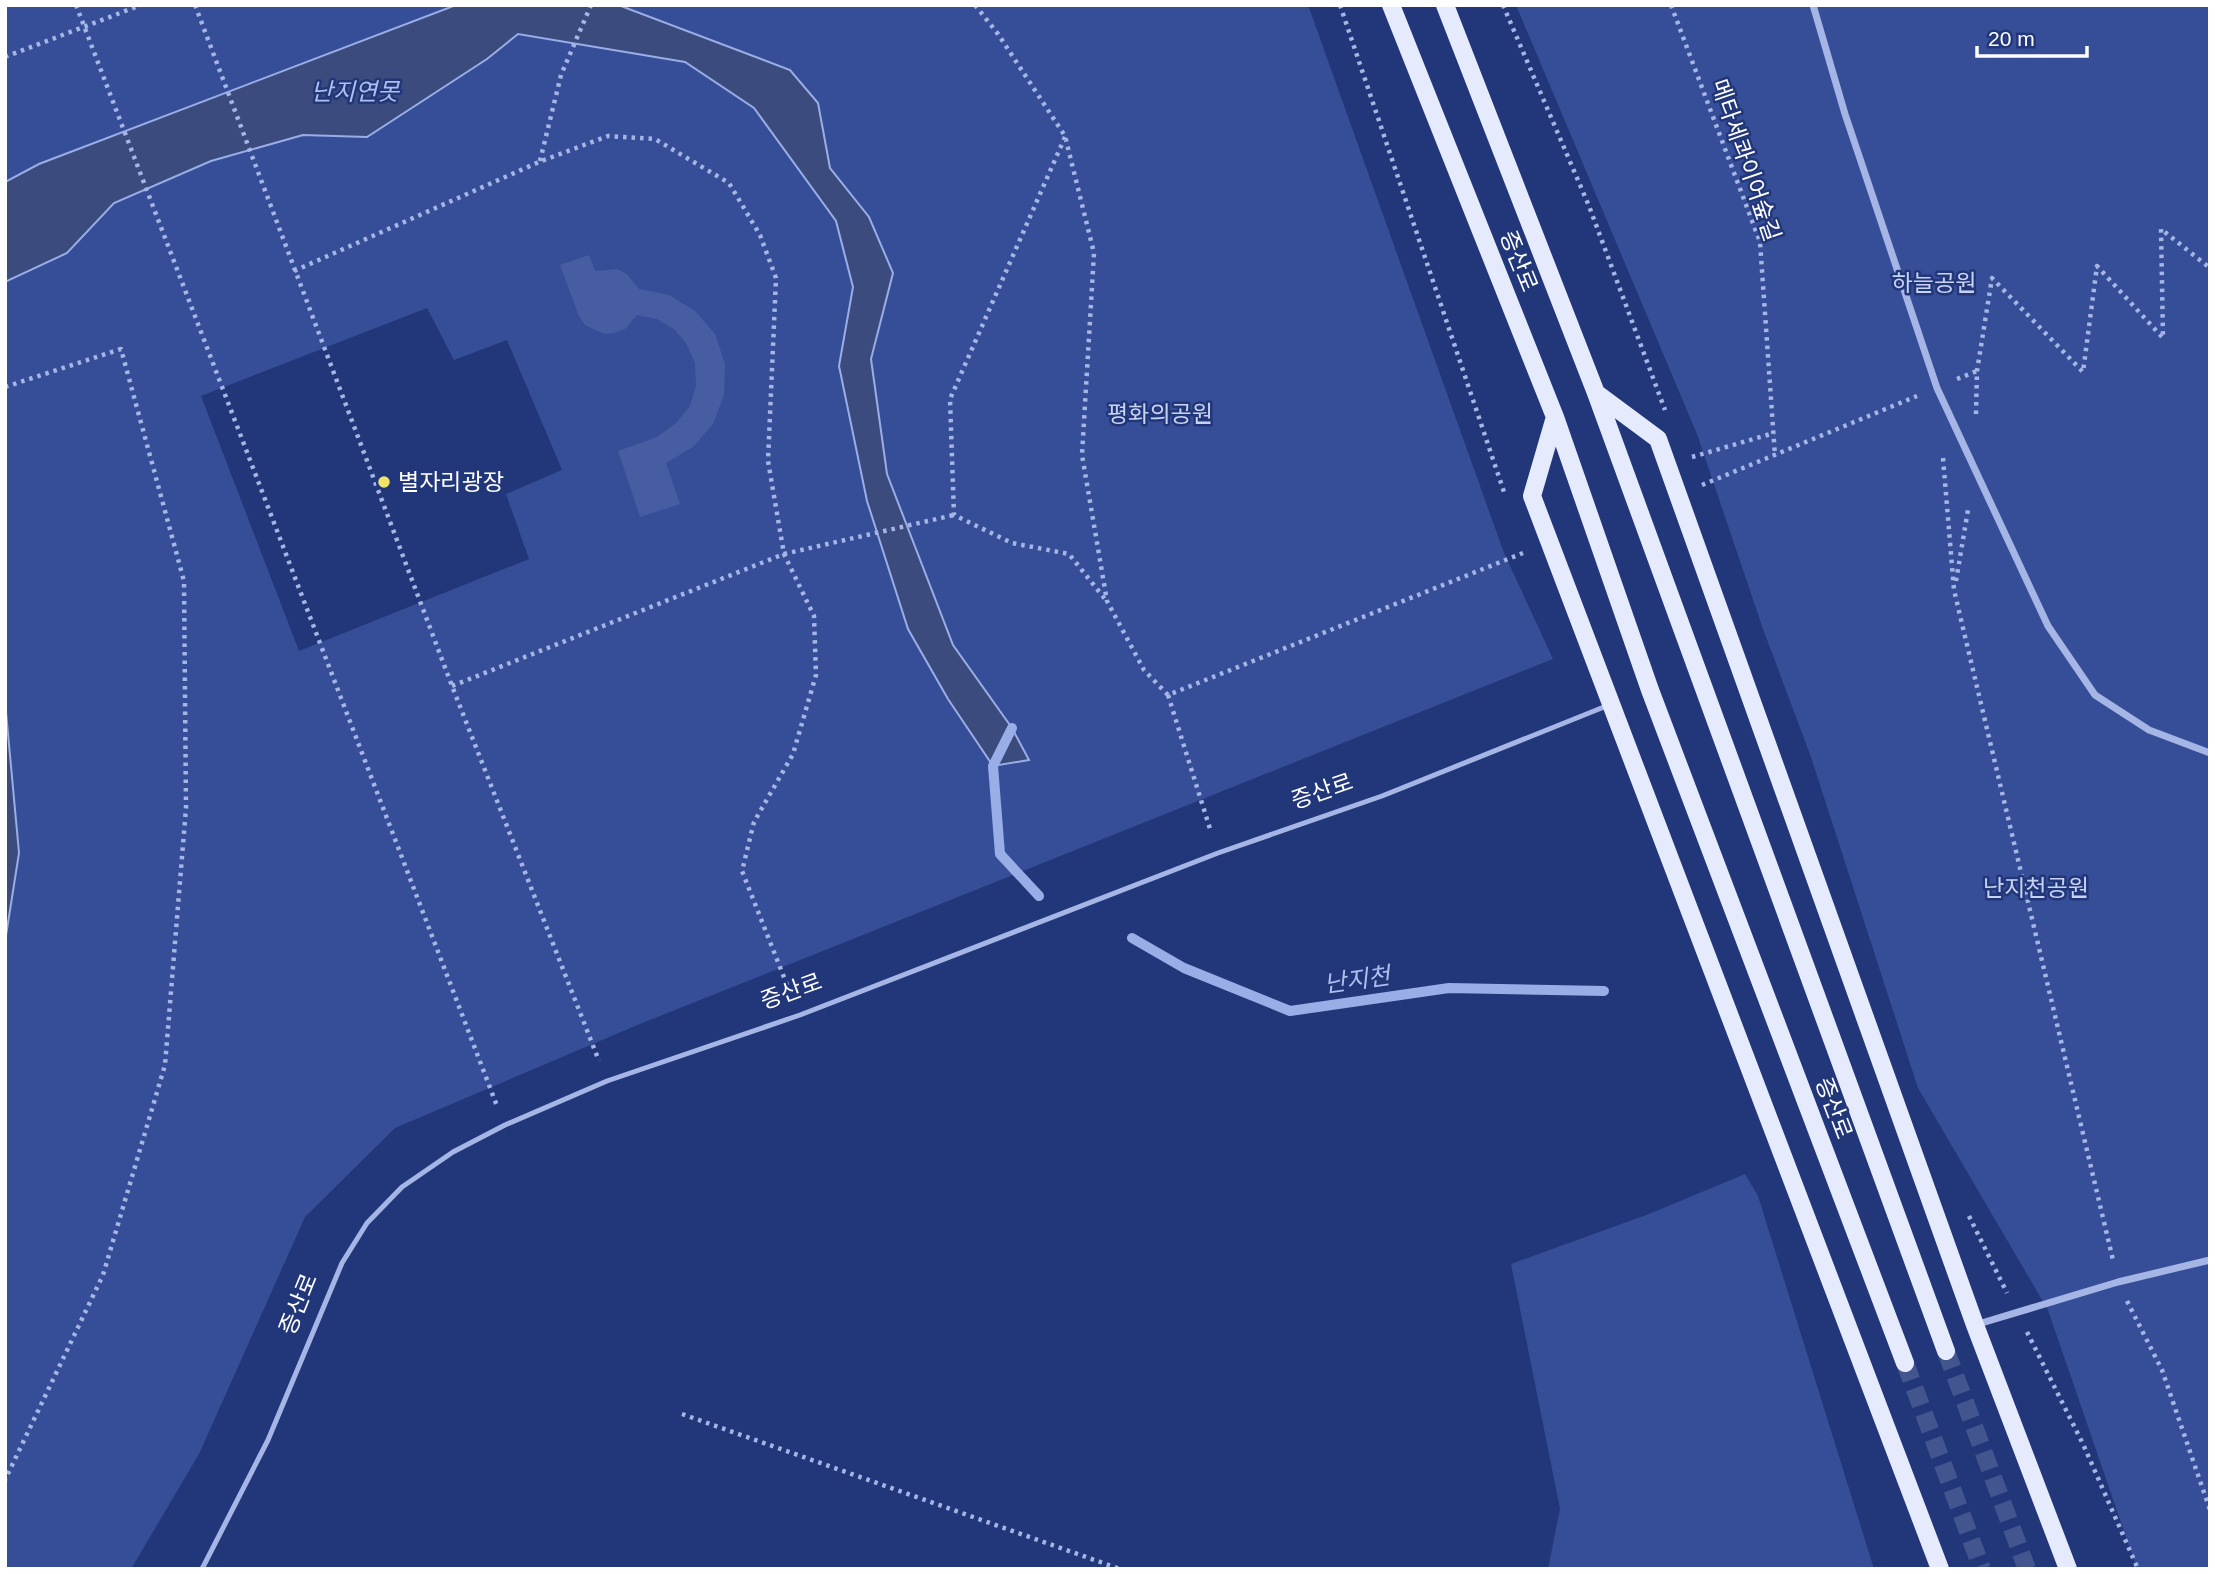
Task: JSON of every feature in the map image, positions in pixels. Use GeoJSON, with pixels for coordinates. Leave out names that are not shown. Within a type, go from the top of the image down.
{"type":"FeatureCollection","features":[{"type":"Feature","properties":{"kind":"main road","name":"증산로"},"geometry":{"type":"LineString","coordinates":[[1391,5],[1555,417],[1650,690],[1905,1363]]}},
{"type":"Feature","properties":{"kind":"main road","name":"증산로"},"geometry":{"type":"LineString","coordinates":[[1446,5],[1596,393],[1946,1351]]}},
{"type":"Feature","properties":{"kind":"main road"},"geometry":{"type":"LineString","coordinates":[[1596,393],[1658,439],[1975,1325],[2068,1569]]}},
{"type":"Feature","properties":{"kind":"main road"},"geometry":{"type":"LineString","coordinates":[[1555,417],[1532,496],[1940,1569]]}},
{"type":"Feature","properties":{"kind":"street"},"geometry":{"type":"LineString","coordinates":[[1813,5],[1844,114],[1937,388],[2048,626],[2095,695],[2148,730],[2210,753]]}},
{"type":"Feature","properties":{"kind":"street"},"geometry":{"type":"LineString","coordinates":[[1975,1325],[2118,1282],[2210,1260]]}},
{"type":"Feature","properties":{"kind":"lane","name":"증산로"},"geometry":{"type":"LineString","coordinates":[[202,1569],[268,1440],[342,1263],[367,1223],[402,1187],[453,1152],[505,1125],[607,1081],[800,1015],[1217,853],[1382,796],[1612,704]]}},
{"type":"Feature","properties":{"kind":"path"},"geometry":{"type":"LineString","coordinates":[[76,5],[505,1125]]}},
{"type":"Feature","properties":{"kind":"path"},"geometry":{"type":"LineString","coordinates":[[5,57],[141,5]]}},
{"type":"Feature","properties":{"kind":"path"},"geometry":{"type":"LineString","coordinates":[[195,5],[452,686],[607,1081]]}},
{"type":"Feature","properties":{"kind":"path"},"geometry":{"type":"LineString","coordinates":[[539,162],[550,110],[570,49],[591,5]]}},
{"type":"Feature","properties":{"kind":"path"},"geometry":{"type":"LineString","coordinates":[[975,5],[999,34],[1066,136],[1094,253],[1082,455],[1107,601]]}},
{"type":"Feature","properties":{"kind":"path"},"geometry":{"type":"LineString","coordinates":[[1503,5],[1588,206],[1670,421]]}},
{"type":"Feature","properties":{"kind":"path","name":"메타세콰이어숲길"},"geometry":{"type":"LineString","coordinates":[[1671,5],[1760,242],[1775,456]]}},
{"type":"Feature","properties":{"kind":"path"},"geometry":{"type":"LineString","coordinates":[[294,271],[539,162],[608,136],[656,139],[729,183],[760,234],[776,278],[768,461],[784,554],[814,616],[816,676],[793,754],[754,822],[742,871],[800,1015]]}},
{"type":"Feature","properties":{"kind":"path"},"geometry":{"type":"LineString","coordinates":[[954,515],[950,399],[1066,136]]}},
{"type":"Feature","properties":{"kind":"path"},"geometry":{"type":"LineString","coordinates":[[1977,371],[1992,278],[2083,372],[2097,266],[2163,338],[2161,229],[2210,268]]}},
{"type":"Feature","properties":{"kind":"path"},"geometry":{"type":"LineString","coordinates":[[5,387],[121,349],[184,581],[186,808],[165,1065],[103,1275],[5,1480]]}},
{"type":"Feature","properties":{"kind":"path"},"geometry":{"type":"LineString","coordinates":[[1759,463],[1937,388]]}},
{"type":"Feature","properties":{"kind":"path"},"geometry":{"type":"LineString","coordinates":[[1684,459],[1774,433]]}},
{"type":"Feature","properties":{"kind":"path"},"geometry":{"type":"LineString","coordinates":[[1942,455],[1954,590],[2118,1282],[2162,1370],[2210,1510]]}},
{"type":"Feature","properties":{"kind":"path"},"geometry":{"type":"LineString","coordinates":[[452,686],[784,554],[954,515],[1012,542],[1069,554],[1107,601],[1144,670],[1168,695],[1217,853]]}},
{"type":"Feature","properties":{"kind":"path"},"geometry":{"type":"LineString","coordinates":[[1168,695],[1485,568]]}},
{"type":"Feature","properties":{"kind":"path"},"geometry":{"type":"LineString","coordinates":[[682,1414],[1120,1569]]}},
{"type":"Feature","properties":{"kind":"green space"},"geometry":{"type":"Polygon","coordinates":[[[5,5],[456,5],[39,164],[5,182],[5,5]]]}},
{"type":"Feature","properties":{"kind":"green space","name":"평화의공원"},"geometry":{"type":"Polygon","coordinates":[[[613,5],[1308,5],[1504,553],[1553,659],[635,1026],[395,1128],[305,1217],[199,1454],[131,1569],[5,1569],[5,942],[19,853],[5,701],[5,282],[67,253],[114,203],[211,161],[303,135],[367,137],[487,59],[518,34],[685,62],[754,108],[836,221],[853,287],[839,366],[867,501],[908,629],[948,699],[993,766],[1028,759],[1012,728],[953,645],[887,474],[871,359],[893,272],[869,217],[830,168],[818,103],[621,6],[613,5]],[[427,308],[201,396],[299,651],[529,559],[506,494],[562,470],[507,340],[454,360],[427,308]]]}},
{"type":"Feature","properties":{"kind":"green space","name":"하늘공원"},"geometry":{"type":"Polygon","coordinates":[[[1516,5],[2210,5],[2210,1569],[2137,1569],[2048,1310],[1918,1088],[1811,757],[1763,629],[1697,434],[1516,5]]]}},
{"type":"Feature","properties":{"kind":"green space"},"geometry":{"type":"Polygon","coordinates":[[[1745,1174],[1758,1196],[1874,1569],[1548,1569],[1560,1509],[1511,1264],[1649,1214],[1745,1174]]]}},
{"type":"Feature","properties":{"kind":"water","name":"난지연못"},"geometry":{"type":"Polygon","coordinates":[[[456,5],[621,6],[790,70],[818,103],[830,168],[869,217],[893,273],[871,359],[887,474],[953,645],[1012,728],[1029,760],[993,766],[948,699],[908,629],[867,501],[839,366],[853,287],[836,221],[754,108],[685,62],[518,34],[487,59],[367,137],[303,135],[211,161],[114,203],[67,253],[5,282],[5,182],[39,164],[456,5]]]}},
{"type":"Feature","properties":{"kind":"water"},"geometry":{"type":"Polygon","coordinates":[[[5,701],[19,853],[5,942],[5,701]]]}},
{"type":"Feature","properties":{"kind":"building"},"geometry":{"type":"Polygon","coordinates":[[[589,255],[595,271],[617,269],[627,274],[639,289],[669,295],[695,311],[715,334],[725,364],[724,395],[713,424],[693,447],[666,463],[680,504],[640,517],[618,451],[657,437],[676,423],[690,406],[696,385],[695,363],[686,343],[674,329],[657,319],[637,315],[625,329],[604,334],[585,325],[560,265],[589,255]]]}},
{"type":"Feature","properties":{"kind":"waterway","name":"난지천"},"geometry":{"type":"LineString","coordinates":[[1012,728],[993,766],[1000,854],[1039,896]]}},
{"type":"Feature","properties":{"kind":"waterway","name":"난지천"},"geometry":{"type":"LineString","coordinates":[[1132,938],[1184,968],[1290,1011],[1449,988],[1604,991]]}},
{"type":"Feature","properties":{"kind":"tunnel"},"geometry":{"type":"LineString","coordinates":[[1946,1351],[2027,1569]]}},
{"type":"Feature","properties":{"kind":"tunnel"},"geometry":{"type":"LineString","coordinates":[[1905,1363],[1982,1569]]}},
{"type":"Feature","properties":{"kind":"place","name":"별자리광장"},"geometry":{"type":"Point","coordinates":[384,482]}},
{"type":"Feature","properties":{"kind":"park label","name":"난지천공원"},"geometry":{"type":"Point","coordinates":[2036,888]}}]}
